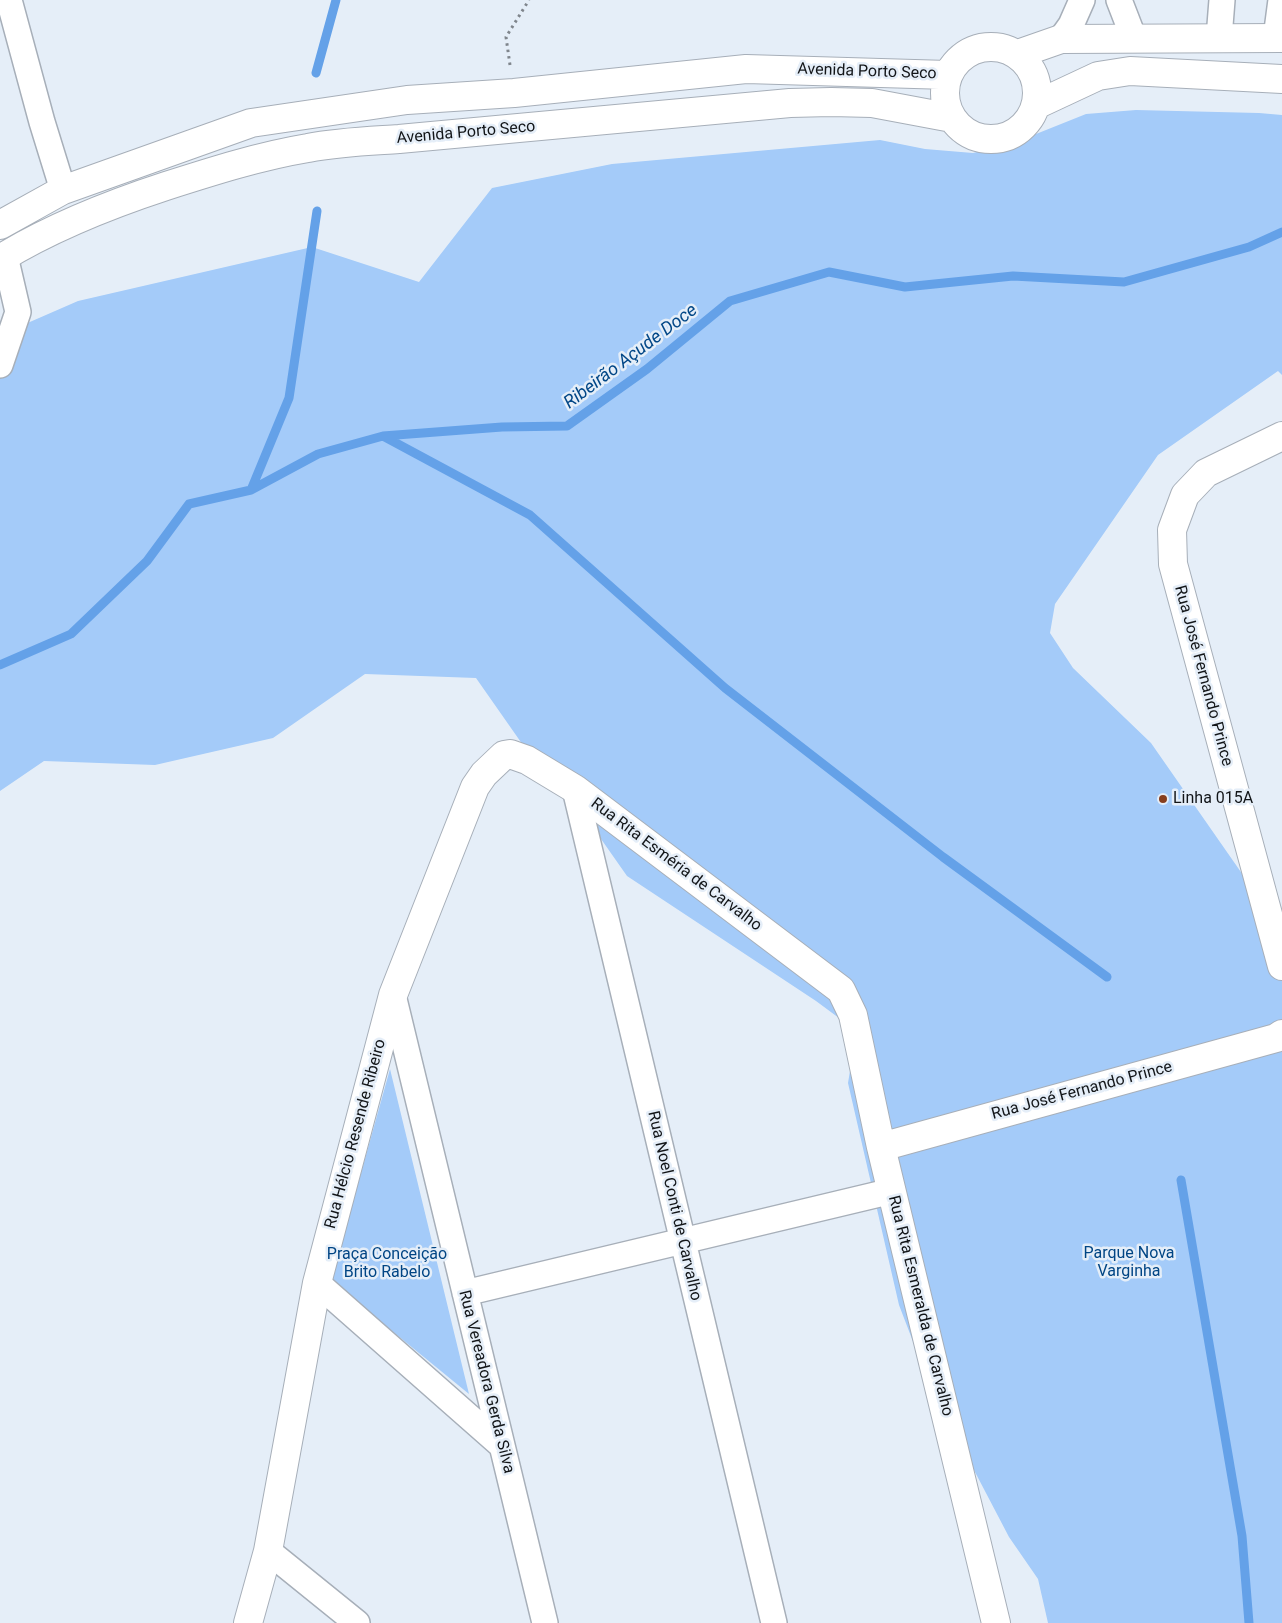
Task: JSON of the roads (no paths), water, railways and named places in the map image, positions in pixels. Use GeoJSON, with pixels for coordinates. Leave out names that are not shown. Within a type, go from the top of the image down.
{"type":"FeatureCollection","features":[{"type":"Feature","properties":{"kind":"street"},"geometry":{"type":"LineString","coordinates":[[9,0],[42,122],[63,190]]}},
{"type":"Feature","properties":{"kind":"street"},"geometry":{"type":"LineString","coordinates":[[1061,39],[1071,25],[1082,0]]}},
{"type":"Feature","properties":{"kind":"street"},"geometry":{"type":"LineString","coordinates":[[1119,0],[1131,30],[1137,38]]}},
{"type":"Feature","properties":{"kind":"street"},"geometry":{"type":"LineString","coordinates":[[1219,38],[1222,0]]}},
{"type":"Feature","properties":{"kind":"street"},"geometry":{"type":"LineString","coordinates":[[1036,105],[1038,90],[1034,75],[1028,64],[1018,54],[1061,39],[1279,38],[1281,0]]}},
{"type":"Feature","properties":{"kind":"street","name":"Avenida Porto Seco"},"geometry":{"type":"LineString","coordinates":[[1018,54],[1006,48],[993,46],[980,47],[968,52],[956,62],[948,74],[945,89],[946,104],[952,118],[962,129],[975,136],[990,139],[1006,137],[1019,130],[1030,119],[1036,105]]}},
{"type":"Feature","properties":{"kind":"street","name":"Avenida Porto Seco"},"geometry":{"type":"LineString","coordinates":[[0,225],[63,190],[251,123],[407,100],[514,93],[746,69],[948,74]]}},
{"type":"Feature","properties":{"kind":"street"},"geometry":{"type":"LineString","coordinates":[[1036,105],[1098,76],[1130,71],[1282,79]]}},
{"type":"Feature","properties":{"kind":"street","name":"Avenida Porto Seco"},"geometry":{"type":"LineString","coordinates":[[3,258],[43,235],[115,203],[237,164],[309,147],[790,103],[872,103],[952,118]]}},
{"type":"Feature","properties":{"kind":"street"},"geometry":{"type":"LineString","coordinates":[[0,366],[18,312],[3,258]]}},
{"type":"Feature","properties":{"kind":"street","name":"Rua José Fernando Prince"},"geometry":{"type":"LineString","coordinates":[[1282,436],[1206,473],[1185,495],[1172,530],[1173,564],[1282,966]]}},
{"type":"Feature","properties":{"kind":"street","name":"Rua Rita Esméria de Carvalho"},"geometry":{"type":"LineString","coordinates":[[504,755],[510,754],[527,760],[575,789],[841,990]]}},
{"type":"Feature","properties":{"kind":"street","name":"Rua Hélcio Resende Ribeiro"},"geometry":{"type":"LineString","coordinates":[[248,1623],[268,1551],[318,1283],[393,995],[475,787],[484,774],[504,755]]}},
{"type":"Feature","properties":{"kind":"street","name":"Rua Noel Conti de Carvalho"},"geometry":{"type":"LineString","coordinates":[[575,789],[774,1623]]}},
{"type":"Feature","properties":{"kind":"street","name":"Rua Rita Esmeralda de Carvalho"},"geometry":{"type":"LineString","coordinates":[[841,990],[853,1015],[881,1146],[996,1623]]}},
{"type":"Feature","properties":{"kind":"street","name":"Rua Vereadora Gerda Silva"},"geometry":{"type":"LineString","coordinates":[[393,995],[545,1623]]}},
{"type":"Feature","properties":{"kind":"street","name":"Rua José Fernando Prince"},"geometry":{"type":"LineString","coordinates":[[881,1146],[1276,1038],[1282,1034]]}},
{"type":"Feature","properties":{"kind":"street"},"geometry":{"type":"LineString","coordinates":[[465,1293],[892,1191]]}},
{"type":"Feature","properties":{"kind":"street"},"geometry":{"type":"LineString","coordinates":[[318,1283],[502,1445]]}},
{"type":"Feature","properties":{"kind":"street"},"geometry":{"type":"LineString","coordinates":[[268,1551],[357,1623]]}},
{"type":"Feature","properties":{"kind":"waterway"},"geometry":{"type":"LineString","coordinates":[[316,73],[336,0]]}},
{"type":"Feature","properties":{"kind":"waterway"},"geometry":{"type":"LineString","coordinates":[[251,490],[289,398],[317,211]]}},
{"type":"Feature","properties":{"kind":"waterway","name":"Ribeirão Açude Doce"},"geometry":{"type":"LineString","coordinates":[[0,665],[71,634],[147,561],[189,504],[251,490],[318,454],[383,436],[502,427],[567,426],[647,369],[730,301],[829,272],[905,287],[1013,276],[1124,282],[1249,247],[1282,232]]}},
{"type":"Feature","properties":{"kind":"waterway"},"geometry":{"type":"LineString","coordinates":[[383,436],[530,515],[725,688],[943,857],[1107,977]]}},
{"type":"Feature","properties":{"kind":"waterway"},"geometry":{"type":"LineString","coordinates":[[1181,1180],[1242,1536],[1249,1623]]}},
{"type":"Feature","properties":{"kind":"place","name":"Linha 015A"},"geometry":{"type":"Point","coordinates":[1163,799]}},
{"type":"Feature","properties":{"kind":"park label","name":"Parque Nova Varginha"},"geometry":{"type":"Point","coordinates":[1129,1263]}},
{"type":"Feature","properties":{"kind":"park label","name":"Praça Conceição Brito Rabelo"},"geometry":{"type":"Point","coordinates":[387,1264]}}]}
